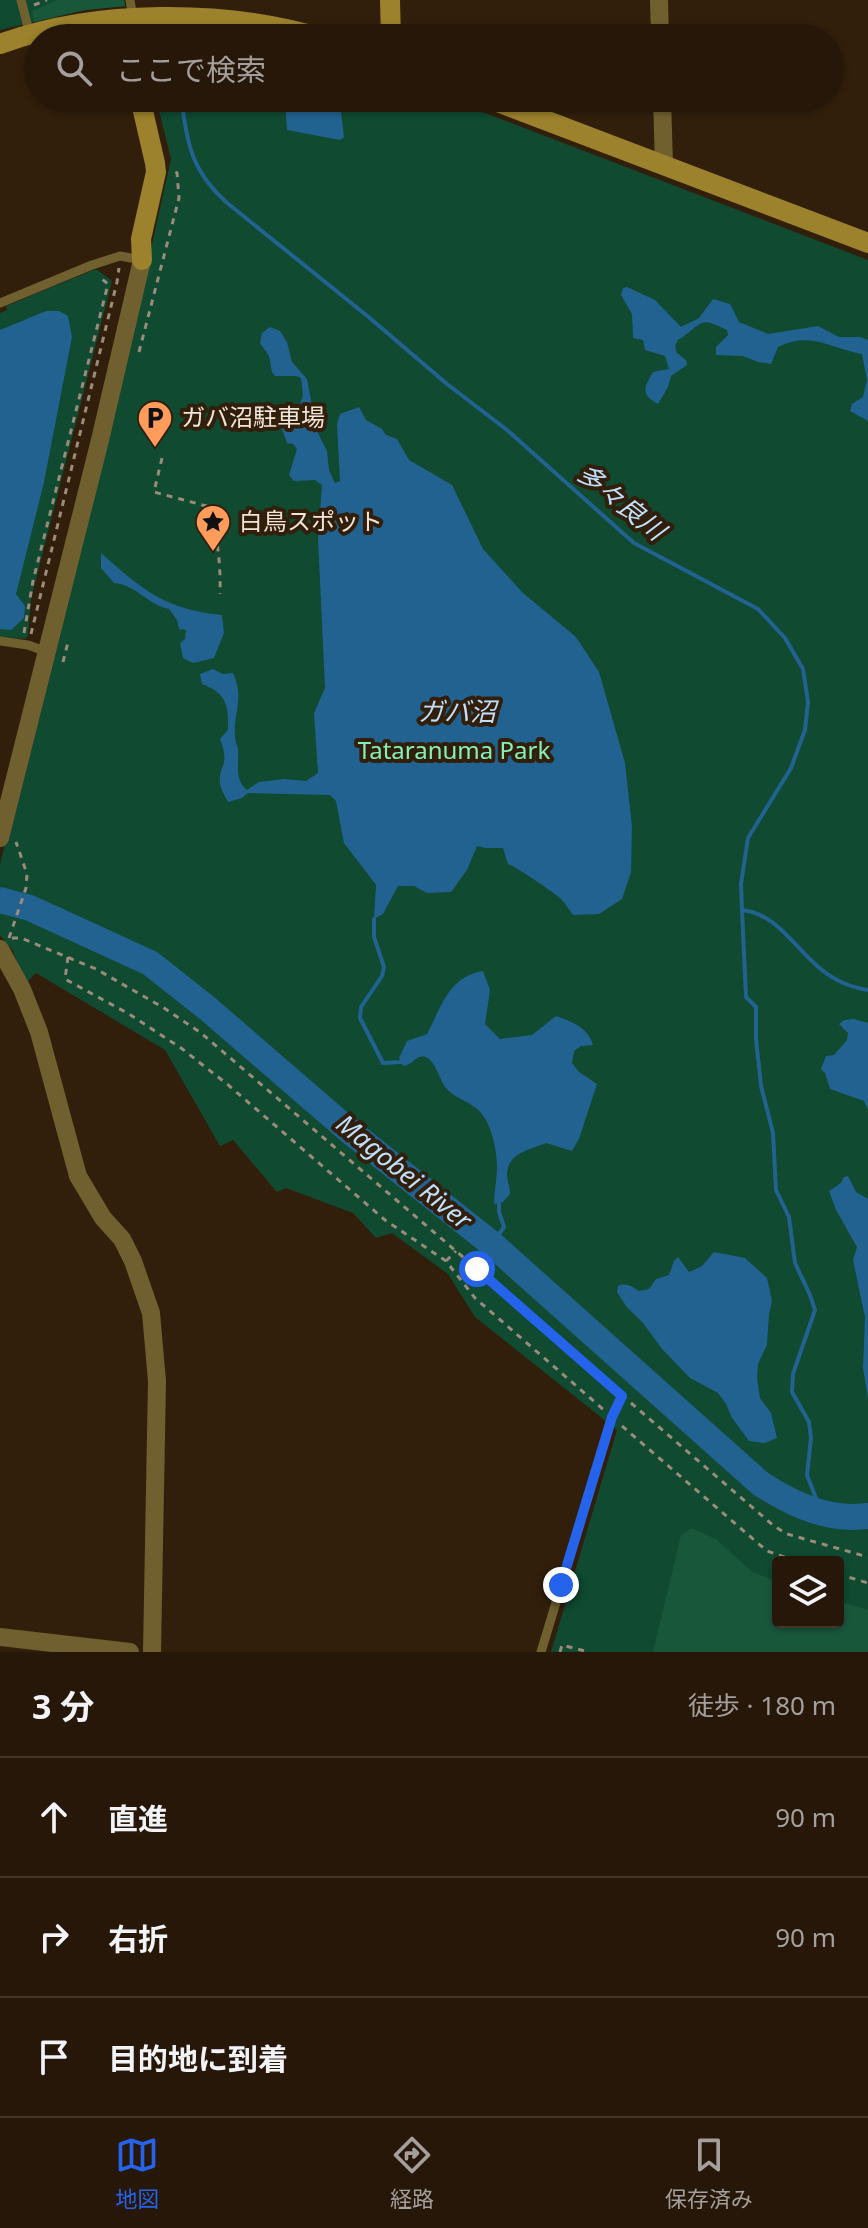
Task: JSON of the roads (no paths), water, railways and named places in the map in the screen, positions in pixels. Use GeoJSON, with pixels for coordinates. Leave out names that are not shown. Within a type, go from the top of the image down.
{"type":"FeatureCollection","features":[{"type":"Feature","properties":{"kind":"street"},"geometry":{"type":"LineString","coordinates":[[390,0],[391,24]]}},
{"type":"Feature","properties":{"kind":"street"},"geometry":{"type":"LineString","coordinates":[[659,0],[660,24]]}},
{"type":"Feature","properties":{"kind":"street"},"geometry":{"type":"LineString","coordinates":[[92,24],[192,11],[259,24]]}},
{"type":"Feature","properties":{"kind":"street"},"geometry":{"type":"LineString","coordinates":[[1,40],[24,36]]}},
{"type":"Feature","properties":{"kind":"street"},"geometry":{"type":"LineString","coordinates":[[0,838],[142,260],[141,239],[156,172],[143,112]]}},
{"type":"Feature","properties":{"kind":"street"},"geometry":{"type":"LineString","coordinates":[[524,112],[868,243]]}},
{"type":"Feature","properties":{"kind":"street"},"geometry":{"type":"LineString","coordinates":[[662,112],[664,165]]}},
{"type":"Feature","properties":{"kind":"street"},"geometry":{"type":"LineString","coordinates":[[3,944],[39,1032],[78,1176],[103,1218],[122,1239],[151,1313],[157,1381],[152,1652]]}},
{"type":"Feature","properties":{"kind":"street"},"geometry":{"type":"LineString","coordinates":[[0,1637],[130,1652]]}},
{"type":"Feature","properties":{"kind":"lane"},"geometry":{"type":"LineString","coordinates":[[21,0],[27,24]]}},
{"type":"Feature","properties":{"kind":"lane"},"geometry":{"type":"LineString","coordinates":[[0,303],[120,256],[142,260]]}},
{"type":"Feature","properties":{"kind":"lane"},"geometry":{"type":"LineString","coordinates":[[0,641],[28,645],[47,652]]}},
{"type":"Feature","properties":{"kind":"lane"},"geometry":{"type":"LineString","coordinates":[[541,1652],[612,1417],[622,1396]]}},
{"type":"Feature","properties":{"kind":"water"},"geometry":{"type":"Polygon","coordinates":[[[286,112],[341,112],[344,137],[340,140],[287,130],[286,112]]]}},
{"type":"Feature","properties":{"kind":"water"},"geometry":{"type":"Polygon","coordinates":[[[623,288],[655,300],[681,327],[699,318],[713,299],[730,304],[739,322],[768,334],[818,326],[839,337],[868,340],[868,421],[850,411],[852,404],[863,397],[867,380],[862,354],[801,340],[778,347],[771,364],[743,356],[716,355],[716,347],[728,335],[727,330],[708,322],[700,324],[678,340],[675,346],[677,353],[686,360],[687,365],[671,376],[658,404],[648,397],[645,390],[653,372],[669,369],[665,356],[645,350],[643,340],[633,338],[632,314],[621,295],[623,288]]]}},
{"type":"Feature","properties":{"kind":"water"},"geometry":{"type":"Polygon","coordinates":[[[46,311],[59,311],[68,316],[72,337],[44,482],[16,594],[25,606],[24,618],[11,630],[0,629],[0,330],[46,311]]]}},
{"type":"Feature","properties":{"kind":"water","name":"ガバ沼"},"geometry":{"type":"Polygon","coordinates":[[[270,327],[280,331],[287,342],[292,362],[307,379],[317,431],[327,451],[329,470],[335,483],[340,481],[337,424],[340,414],[359,407],[366,420],[397,439],[409,460],[452,485],[483,549],[523,593],[576,637],[599,672],[625,763],[632,827],[631,872],[622,899],[599,914],[573,915],[557,896],[508,864],[503,848],[477,846],[467,870],[451,892],[427,893],[414,886],[398,886],[383,914],[374,919],[376,885],[344,843],[336,801],[330,795],[248,793],[228,802],[220,783],[224,755],[220,739],[228,730],[227,707],[216,691],[202,684],[200,674],[213,669],[223,674],[233,673],[236,682],[238,771],[240,781],[247,790],[259,782],[284,779],[306,781],[318,773],[314,713],[325,688],[318,538],[322,485],[315,480],[294,481],[289,475],[297,449],[287,443],[282,429],[283,420],[297,414],[303,395],[301,378],[275,376],[272,372],[269,356],[260,343],[262,333],[270,327]]]}},
{"type":"Feature","properties":{"kind":"water"},"geometry":{"type":"Polygon","coordinates":[[[101,553],[142,587],[169,603],[222,615],[224,633],[214,658],[193,663],[183,658],[180,643],[185,639],[186,630],[179,629],[169,609],[122,584],[114,583],[101,568],[101,553]]]}},
{"type":"Feature","properties":{"kind":"water"},"geometry":{"type":"Polygon","coordinates":[[[483,971],[490,990],[485,1024],[500,1039],[532,1035],[556,1016],[573,1023],[583,1029],[593,1045],[581,1046],[574,1051],[572,1063],[597,1084],[572,1151],[546,1143],[520,1153],[508,1167],[510,1194],[503,1202],[494,1204],[497,1160],[486,1120],[477,1109],[446,1088],[429,1059],[419,1057],[403,1066],[399,1058],[407,1041],[427,1034],[454,986],[471,974],[483,971]]]}},
{"type":"Feature","properties":{"kind":"water"},"geometry":{"type":"Polygon","coordinates":[[[854,1019],[868,1023],[868,1110],[864,1101],[830,1089],[821,1069],[826,1056],[834,1055],[847,1040],[848,1033],[839,1024],[854,1019]]]}},
{"type":"Feature","properties":{"kind":"water"},"geometry":{"type":"Polygon","coordinates":[[[848,1176],[856,1192],[868,1199],[868,1399],[863,1368],[865,1317],[853,1260],[857,1247],[829,1191],[848,1176]]]}},
{"type":"Feature","properties":{"kind":"water"},"geometry":{"type":"Polygon","coordinates":[[[714,1252],[745,1258],[767,1278],[772,1301],[767,1345],[758,1364],[757,1378],[760,1398],[771,1413],[777,1438],[765,1443],[749,1441],[718,1393],[690,1378],[662,1349],[617,1292],[618,1286],[624,1285],[639,1291],[649,1289],[656,1279],[669,1275],[678,1257],[689,1272],[702,1266],[714,1252]]]}},
{"type":"Feature","properties":{"kind":"waterway","name":"多々良川"},"geometry":{"type":"LineString","coordinates":[[183,112],[198,167],[226,202],[507,430],[634,543],[758,609],[785,638],[803,669],[808,702],[805,730],[791,768],[748,838],[741,884],[742,910],[755,913],[776,925],[812,962],[832,977],[868,990]]}},
{"type":"Feature","properties":{"kind":"waterway","name":"Magobei River"},"geometry":{"type":"LineString","coordinates":[[0,900],[30,908],[150,963],[347,1129],[492,1244],[761,1484],[786,1499],[825,1514],[868,1516]]}},
{"type":"Feature","properties":{"kind":"waterway"},"geometry":{"type":"LineString","coordinates":[[742,910],[746,997],[756,1007],[761,1086],[773,1133],[776,1190],[789,1217],[795,1263],[815,1310],[793,1374],[792,1392],[809,1422],[811,1438],[807,1475],[822,1514]]}},
{"type":"Feature","properties":{"kind":"waterway"},"geometry":{"type":"LineString","coordinates":[[374,919],[374,937],[384,967],[382,976],[361,1007],[360,1018],[383,1063],[405,1059]]}},
{"type":"Feature","properties":{"kind":"waterway"},"geometry":{"type":"LineString","coordinates":[[492,1244],[504,1227],[499,1201]]}},
{"type":"Feature","properties":{"kind":"place","name":"ガバ沼駐車場"},"geometry":{"type":"Point","coordinates":[155,449]}},
{"type":"Feature","properties":{"kind":"place","name":"白鳥スポット"},"geometry":{"type":"Point","coordinates":[213,553]}},
{"type":"Feature","properties":{"kind":"park label","name":"Tataranuma Park"},"geometry":{"type":"Point","coordinates":[454,751]}}]}
